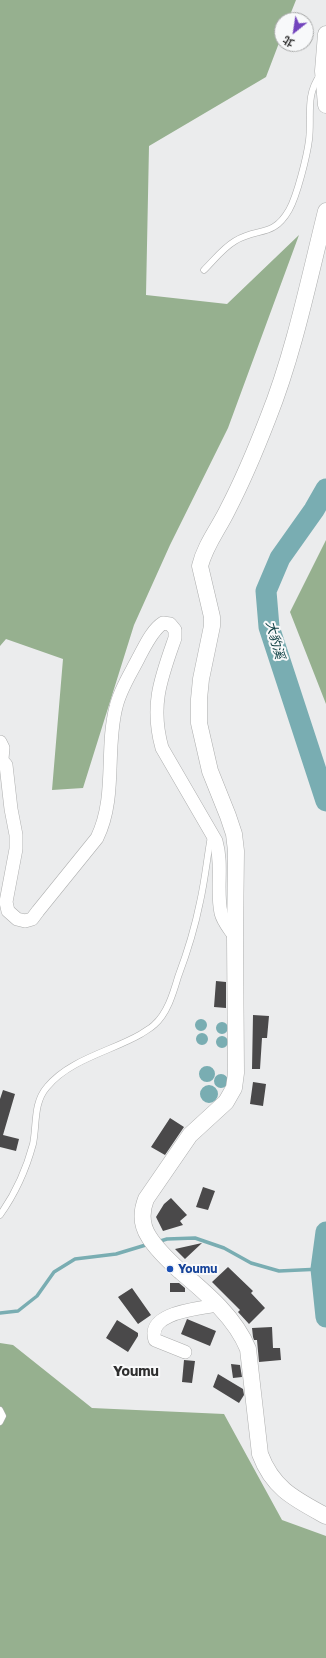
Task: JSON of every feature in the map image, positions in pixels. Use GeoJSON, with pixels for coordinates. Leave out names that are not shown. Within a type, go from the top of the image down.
{"type":"FeatureCollection","features":[{"type":"Feature","properties":{"kind":"street"},"geometry":{"type":"LineString","coordinates":[[326,34],[323,71],[326,105]]}},
{"type":"Feature","properties":{"kind":"street"},"geometry":{"type":"LineString","coordinates":[[326,211],[304,300],[279,387],[243,477],[228,510],[208,544],[200,566],[212,617],[212,626],[201,679],[199,722],[210,771],[234,834],[236,851],[236,1073],[234,1088],[226,1102],[190,1135],[146,1199],[142,1209],[142,1219],[149,1237],[167,1259],[217,1305],[239,1330],[248,1349],[260,1454],[266,1470],[276,1483],[290,1495],[326,1516]]}},
{"type":"Feature","properties":{"kind":"street"},"geometry":{"type":"LineString","coordinates":[[0,742],[2,748],[1,758],[6,766],[11,809],[16,835],[16,849],[6,902],[8,911],[17,919],[25,921],[32,919],[97,838],[103,825],[107,806],[113,721],[116,706],[143,650],[158,626],[163,623],[170,624],[175,630],[175,638],[159,685],[156,714],[159,737],[162,748],[211,832],[218,849],[222,914],[226,924],[235,937]]}},
{"type":"Feature","properties":{"kind":"street"},"geometry":{"type":"LineString","coordinates":[[185,1352],[155,1340],[154,1328],[167,1317],[180,1312],[217,1305]]}},
{"type":"Feature","properties":{"kind":"lane"},"geometry":{"type":"LineString","coordinates":[[204,270],[222,251],[236,241],[247,236],[269,230],[280,224],[290,209],[309,140],[310,95],[314,84],[323,71]]}},
{"type":"Feature","properties":{"kind":"lane"},"geometry":{"type":"LineString","coordinates":[[0,1215],[19,1183],[28,1161],[33,1142],[35,1117],[39,1100],[47,1087],[60,1075],[90,1057],[140,1034],[154,1025],[164,1012],[172,996],[182,967],[200,902],[211,832]]}},
{"type":"Feature","properties":{"kind":"lane"},"geometry":{"type":"LineString","coordinates":[[0,1410],[3,1416],[0,1422]]}},
{"type":"Feature","properties":{"kind":"green space"},"geometry":{"type":"Polygon","coordinates":[[[0,0],[296,0],[291,12],[274,12],[274,52],[276,52],[266,77],[149,146],[146,295],[227,304],[299,235],[228,428],[170,545],[134,625],[83,788],[52,790],[63,659],[6,639],[0,646],[0,0]]]}},
{"type":"Feature","properties":{"kind":"green space"},"geometry":{"type":"Polygon","coordinates":[[[326,540],[326,704],[290,612],[326,540]]]}},
{"type":"Feature","properties":{"kind":"green space"},"geometry":{"type":"Polygon","coordinates":[[[0,1343],[13,1345],[92,1408],[224,1414],[282,1520],[326,1536],[326,1658],[0,1658],[0,1343]]]}},
{"type":"Feature","properties":{"kind":"water"},"geometry":{"type":"Polygon","coordinates":[[[199,1019],[203,1019],[207,1025],[203,1031],[199,1031],[195,1027],[195,1023],[199,1019]]]}},
{"type":"Feature","properties":{"kind":"water"},"geometry":{"type":"Polygon","coordinates":[[[220,1022],[224,1022],[228,1028],[224,1034],[220,1034],[216,1030],[216,1026],[220,1022]]]}},
{"type":"Feature","properties":{"kind":"water"},"geometry":{"type":"Polygon","coordinates":[[[200,1033],[204,1033],[208,1039],[204,1045],[200,1045],[196,1041],[196,1037],[200,1033]]]}},
{"type":"Feature","properties":{"kind":"water"},"geometry":{"type":"Polygon","coordinates":[[[220,1036],[224,1036],[228,1042],[224,1048],[220,1048],[216,1044],[216,1040],[220,1036]]]}},
{"type":"Feature","properties":{"kind":"water"},"geometry":{"type":"Polygon","coordinates":[[[207,1066],[213,1068],[215,1074],[213,1080],[207,1082],[201,1080],[199,1074],[201,1068],[207,1066]]]}},
{"type":"Feature","properties":{"kind":"water"},"geometry":{"type":"Polygon","coordinates":[[[221,1074],[226,1076],[228,1081],[226,1086],[221,1088],[216,1086],[214,1081],[216,1076],[221,1074]]]}},
{"type":"Feature","properties":{"kind":"water"},"geometry":{"type":"Polygon","coordinates":[[[205,1085],[213,1085],[218,1090],[216,1101],[213,1103],[205,1103],[200,1098],[200,1090],[205,1085]]]}},
{"type":"Feature","properties":{"kind":"building"},"geometry":{"type":"Polygon","coordinates":[[[216,981],[226,982],[226,1008],[214,1007],[216,981]]]}},
{"type":"Feature","properties":{"kind":"building"},"geometry":{"type":"Polygon","coordinates":[[[253,1015],[269,1016],[267,1038],[262,1038],[260,1069],[252,1069],[253,1015]]]}},
{"type":"Feature","properties":{"kind":"building"},"geometry":{"type":"Polygon","coordinates":[[[253,1082],[266,1084],[263,1106],[250,1104],[253,1082]]]}},
{"type":"Feature","properties":{"kind":"building"},"geometry":{"type":"Polygon","coordinates":[[[3,1090],[15,1094],[3,1135],[19,1139],[16,1151],[0,1147],[0,1099],[3,1090]]]}},
{"type":"Feature","properties":{"kind":"building"},"geometry":{"type":"Polygon","coordinates":[[[170,1118],[184,1127],[165,1155],[151,1147],[170,1118]]]}},
{"type":"Feature","properties":{"kind":"building"},"geometry":{"type":"Polygon","coordinates":[[[203,1187],[215,1191],[208,1210],[196,1207],[203,1187]]]}},
{"type":"Feature","properties":{"kind":"building"},"geometry":{"type":"Polygon","coordinates":[[[171,1198],[187,1215],[180,1221],[183,1225],[163,1231],[156,1217],[164,1204],[171,1198]]]}},
{"type":"Feature","properties":{"kind":"building"},"geometry":{"type":"Polygon","coordinates":[[[202,1243],[185,1259],[175,1249],[202,1243]]]}},
{"type":"Feature","properties":{"kind":"building"},"geometry":{"type":"Polygon","coordinates":[[[228,1267],[253,1291],[251,1293],[265,1308],[249,1324],[238,1312],[240,1310],[212,1282],[228,1267]]]}},
{"type":"Feature","properties":{"kind":"building"},"geometry":{"type":"Polygon","coordinates":[[[170,1283],[179,1283],[185,1288],[185,1292],[170,1292],[170,1283]]]}},
{"type":"Feature","properties":{"kind":"building"},"geometry":{"type":"Polygon","coordinates":[[[132,1288],[151,1315],[138,1324],[118,1297],[132,1288]]]}},
{"type":"Feature","properties":{"kind":"building"},"geometry":{"type":"Polygon","coordinates":[[[187,1319],[216,1331],[210,1346],[181,1334],[187,1319]]]}},
{"type":"Feature","properties":{"kind":"building"},"geometry":{"type":"Polygon","coordinates":[[[117,1320],[138,1333],[138,1336],[128,1352],[106,1338],[117,1320]]]}},
{"type":"Feature","properties":{"kind":"building"},"geometry":{"type":"Polygon","coordinates":[[[272,1327],[273,1348],[280,1348],[281,1360],[259,1362],[257,1340],[254,1340],[252,1328],[272,1327]]]}},
{"type":"Feature","properties":{"kind":"building"},"geometry":{"type":"Polygon","coordinates":[[[184,1360],[195,1361],[192,1383],[182,1382],[184,1360]]]}},
{"type":"Feature","properties":{"kind":"building"},"geometry":{"type":"Polygon","coordinates":[[[231,1364],[240,1365],[242,1377],[233,1378],[231,1364]]]}},
{"type":"Feature","properties":{"kind":"building"},"geometry":{"type":"Polygon","coordinates":[[[218,1374],[243,1389],[244,1395],[239,1403],[213,1387],[218,1374]]]}},
{"type":"Feature","properties":{"kind":"waterway","name":"大豹溪"},"geometry":{"type":"LineString","coordinates":[[326,489],[314,510],[280,558],[266,591],[269,627],[326,801]]}},
{"type":"Feature","properties":{"kind":"waterway","name":"大豹溪"},"geometry":{"type":"LineString","coordinates":[[326,1232],[321,1269],[326,1317]]}},
{"type":"Feature","properties":{"kind":"waterway"},"geometry":{"type":"LineString","coordinates":[[157,1242],[167,1239],[195,1238],[224,1248],[251,1263],[279,1271],[321,1269]]}},
{"type":"Feature","properties":{"kind":"waterway"},"geometry":{"type":"LineString","coordinates":[[0,1313],[18,1311],[37,1296],[54,1272],[75,1259],[116,1254],[149,1244]]}},
{"type":"Feature","properties":{"kind":"place","name":"Youmu"},"geometry":{"type":"Point","coordinates":[170,1269]}},
{"type":"Feature","properties":{"kind":"district","name":"Youmu"},"geometry":{"type":"Point","coordinates":[136,1372]}}]}
